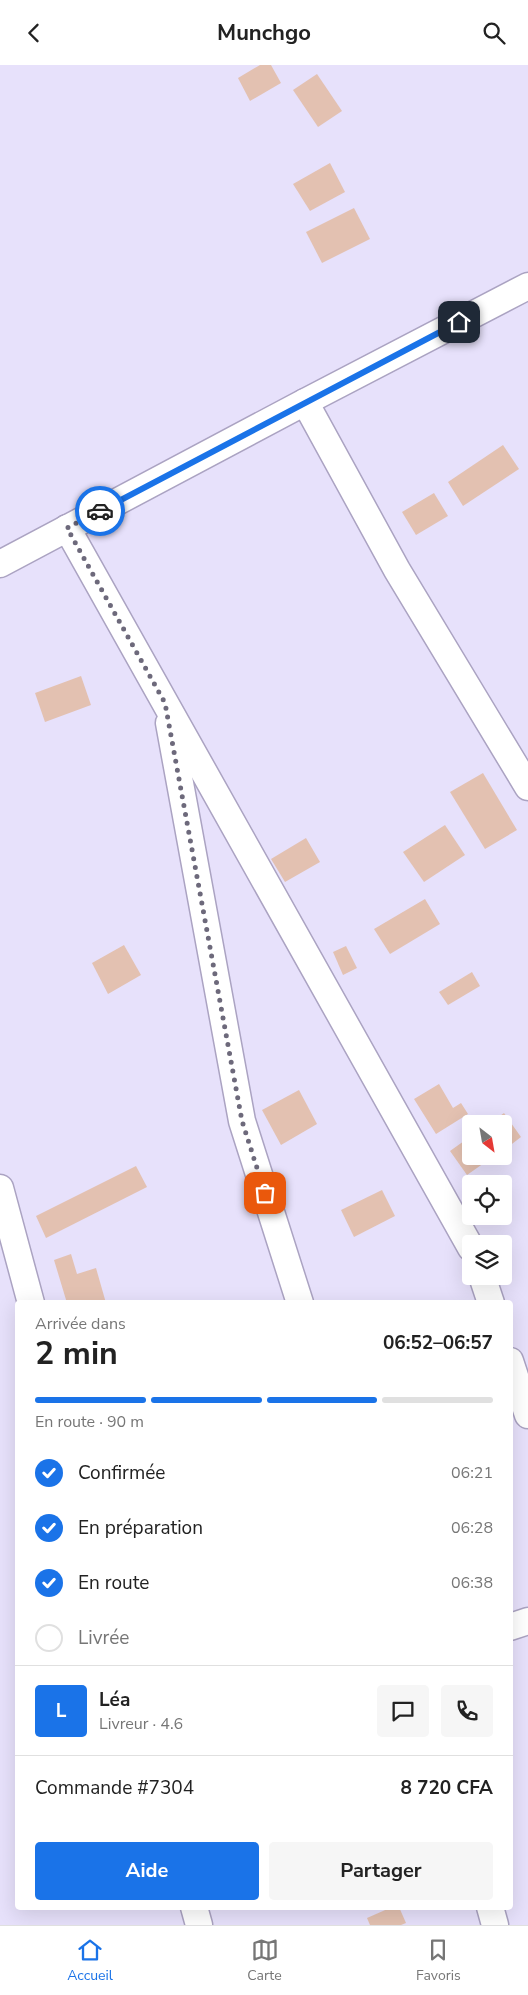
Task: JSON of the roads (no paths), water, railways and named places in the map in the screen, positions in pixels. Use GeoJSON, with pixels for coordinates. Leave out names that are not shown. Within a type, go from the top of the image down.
{"type":"FeatureCollection","features":[{"type":"Feature","properties":{"kind":"street"},"geometry":{"type":"LineString","coordinates":[[0,564],[305,402],[528,287]]}},
{"type":"Feature","properties":{"kind":"street"},"geometry":{"type":"LineString","coordinates":[[305,402],[396,570],[528,787]]}},
{"type":"Feature","properties":{"kind":"street"},"geometry":{"type":"LineString","coordinates":[[67,528],[464,1235]]}},
{"type":"Feature","properties":{"kind":"street"},"geometry":{"type":"LineString","coordinates":[[165,703],[242,1121],[299,1300]]}},
{"type":"Feature","properties":{"kind":"street"},"geometry":{"type":"LineString","coordinates":[[0,1188],[30,1300]]}},
{"type":"Feature","properties":{"kind":"street"},"geometry":{"type":"LineString","coordinates":[[485,1285],[490,1300]]}},
{"type":"Feature","properties":{"kind":"street"},"geometry":{"type":"LineString","coordinates":[[513,1370],[528,1415]]}},
{"type":"Feature","properties":{"kind":"street"},"geometry":{"type":"LineString","coordinates":[[513,1626],[528,1621]]}},
{"type":"Feature","properties":{"kind":"street"},"geometry":{"type":"LineString","coordinates":[[195,1910],[199,1925]]}},
{"type":"Feature","properties":{"kind":"street"},"geometry":{"type":"LineString","coordinates":[[491,1910],[495,1925]]}}]}
